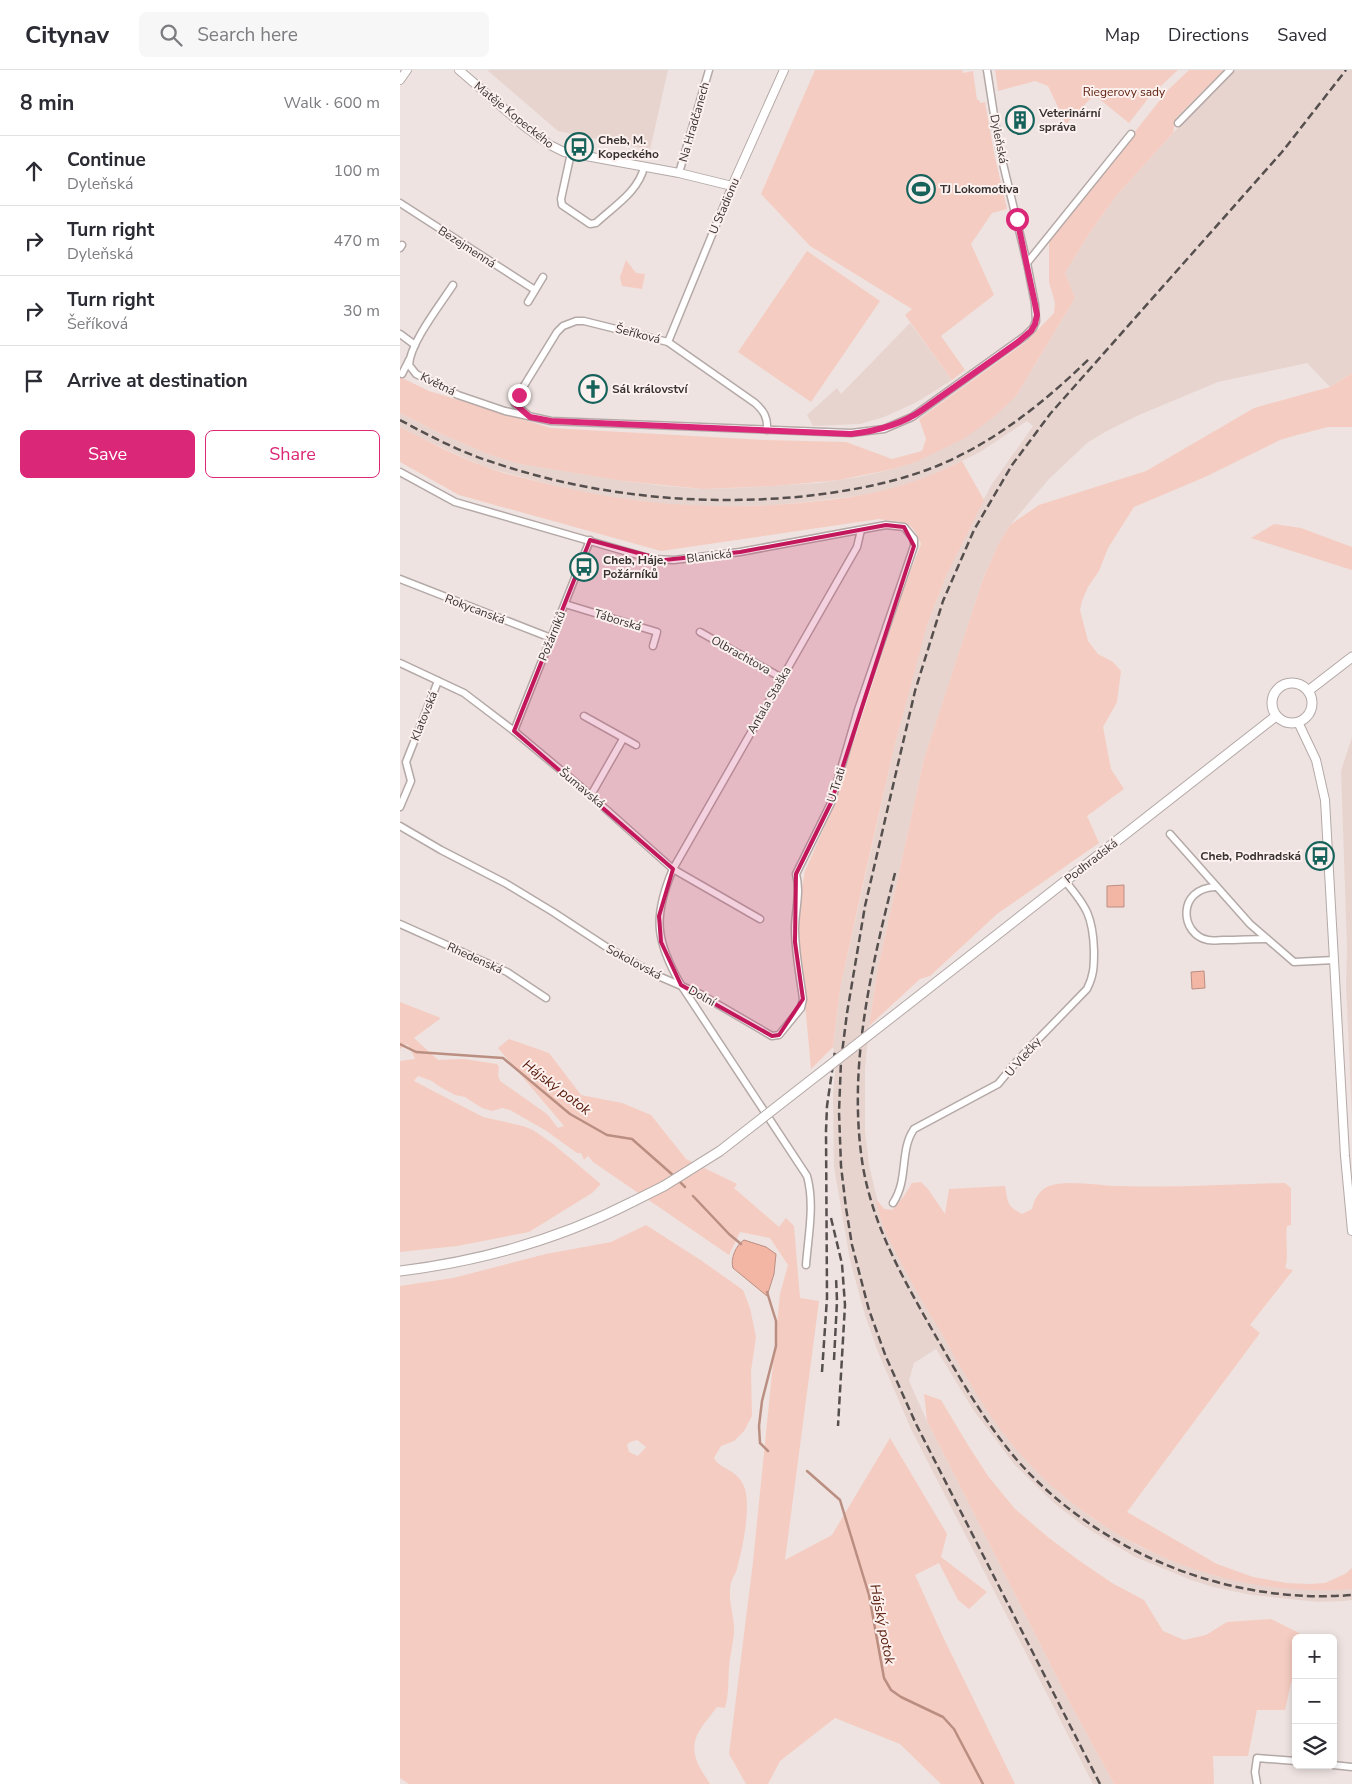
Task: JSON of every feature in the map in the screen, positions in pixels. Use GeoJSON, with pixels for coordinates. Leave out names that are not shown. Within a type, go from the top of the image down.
{"type":"FeatureCollection","features":[{"type":"Feature","properties":{"kind":"main road"},"geometry":{"type":"LineString","coordinates":[[1308,691],[1352,657]]}},
{"type":"Feature","properties":{"kind":"main road"},"geometry":{"type":"LineString","coordinates":[[1289,683],[1297,684],[1308,691],[1312,698],[1312,707],[1309,715],[1298,722],[1286,722],[1276,716],[1272,700],[1275,692],[1281,686],[1289,683]]}},
{"type":"Feature","properties":{"kind":"main road","name":"Podhradská"},"geometry":{"type":"LineString","coordinates":[[400,1271],[458,1262],[526,1246],[578,1227],[671,1182],[720,1151],[1276,716]]}},
{"type":"Feature","properties":{"kind":"street"},"geometry":{"type":"LineString","coordinates":[[400,80],[407,70]]}},
{"type":"Feature","properties":{"kind":"street","name":"Matěje Kopeckého"},"geometry":{"type":"LineString","coordinates":[[459,70],[524,126],[556,149],[679,173],[732,186]]}},
{"type":"Feature","properties":{"kind":"street","name":"Na Hradčanech"},"geometry":{"type":"LineString","coordinates":[[679,173],[709,70]]}},
{"type":"Feature","properties":{"kind":"street","name":"U Stadionu"},"geometry":{"type":"LineString","coordinates":[[668,342],[732,186],[784,70]]}},
{"type":"Feature","properties":{"kind":"street","name":"Dyleňská"},"geometry":{"type":"LineString","coordinates":[[530,417],[551,421],[859,433],[884,429],[917,414],[1018,342],[1033,328],[1036,321],[1036,311],[1027,263],[999,147],[987,70]]}},
{"type":"Feature","properties":{"kind":"street"},"geometry":{"type":"LineString","coordinates":[[1178,123],[1230,70]]}},
{"type":"Feature","properties":{"kind":"street"},"geometry":{"type":"LineString","coordinates":[[1027,263],[1130,134]]}},
{"type":"Feature","properties":{"kind":"street"},"geometry":{"type":"LineString","coordinates":[[571,153],[561,200],[562,205],[590,224],[596,223],[637,185],[642,177],[644,167]]}},
{"type":"Feature","properties":{"kind":"street","name":"Bezejmenná"},"geometry":{"type":"LineString","coordinates":[[400,204],[535,290]]}},
{"type":"Feature","properties":{"kind":"street"},"geometry":{"type":"LineString","coordinates":[[528,302],[543,277]]}},
{"type":"Feature","properties":{"kind":"street","name":"Květná"},"geometry":{"type":"LineString","coordinates":[[454,285],[415,345],[409,359],[409,365],[416,374],[458,395],[505,411],[530,417]]}},
{"type":"Feature","properties":{"kind":"street","name":"Šeříková"},"geometry":{"type":"LineString","coordinates":[[505,411],[515,404],[522,389],[557,332],[569,322],[584,321],[668,342],[756,403],[766,415],[768,422],[767,430]]}},
{"type":"Feature","properties":{"kind":"street"},"geometry":{"type":"LineString","coordinates":[[400,334],[415,345]]}},
{"type":"Feature","properties":{"kind":"street"},"geometry":{"type":"LineString","coordinates":[[402,374],[409,359]]}},
{"type":"Feature","properties":{"kind":"street"},"geometry":{"type":"LineString","coordinates":[[515,404],[530,417]]}},
{"type":"Feature","properties":{"kind":"street","name":"Blanická"},"geometry":{"type":"LineString","coordinates":[[400,472],[455,502],[590,540],[652,560],[740,552],[895,525],[904,527],[910,532]]}},
{"type":"Feature","properties":{"kind":"street","name":"Antala Staška"},"geometry":{"type":"LineString","coordinates":[[674,869],[857,547],[861,530]]}},
{"type":"Feature","properties":{"kind":"street","name":"U Trati"},"geometry":{"type":"LineString","coordinates":[[779,1035],[801,1008],[803,999],[795,942],[795,914],[799,884],[796,874],[831,803],[858,710],[914,546],[914,539],[910,532]]}},
{"type":"Feature","properties":{"kind":"street","name":"Požárníků"},"geometry":{"type":"LineString","coordinates":[[514,731],[590,540]]}},
{"type":"Feature","properties":{"kind":"street","name":"Rokycanská"},"geometry":{"type":"LineString","coordinates":[[400,580],[551,638]]}},
{"type":"Feature","properties":{"kind":"street","name":"Táborská"},"geometry":{"type":"LineString","coordinates":[[564,604],[657,632],[653,646]]}},
{"type":"Feature","properties":{"kind":"street","name":"Olbrachtova"},"geometry":{"type":"LineString","coordinates":[[700,632],[782,678]]}},
{"type":"Feature","properties":{"kind":"street","name":"Šumavská"},"geometry":{"type":"LineString","coordinates":[[400,663],[464,693],[514,731],[591,795],[674,869],[760,919]]}},
{"type":"Feature","properties":{"kind":"street","name":"Klatovská"},"geometry":{"type":"LineString","coordinates":[[400,807],[412,781],[406,762],[438,681]]}},
{"type":"Feature","properties":{"kind":"street"},"geometry":{"type":"LineString","coordinates":[[584,716],[636,746]]}},
{"type":"Feature","properties":{"kind":"street"},"geometry":{"type":"LineString","coordinates":[[1298,722],[1316,760],[1326,800],[1345,1156],[1352,1231]]}},
{"type":"Feature","properties":{"kind":"street"},"geometry":{"type":"LineString","coordinates":[[591,795],[622,738]]}},
{"type":"Feature","properties":{"kind":"street","name":"Sokolovská"},"geometry":{"type":"LineString","coordinates":[[400,826],[440,850],[505,883],[608,948],[656,975],[681,985]]}},
{"type":"Feature","properties":{"kind":"street"},"geometry":{"type":"LineString","coordinates":[[1170,834],[1250,924],[1294,962],[1334,960]]}},
{"type":"Feature","properties":{"kind":"street","name":"Dolní"},"geometry":{"type":"LineString","coordinates":[[674,869],[662,901],[659,929],[668,962],[681,985],[772,1036],[779,1035]]}},
{"type":"Feature","properties":{"kind":"street","name":"U Vlečky"},"geometry":{"type":"LineString","coordinates":[[893,1204],[899,1195],[903,1183],[909,1136],[914,1128],[998,1084],[1024,1054],[1087,989],[1093,976],[1093,931],[1091,920],[1086,908],[1065,881]]}},
{"type":"Feature","properties":{"kind":"street"},"geometry":{"type":"LineString","coordinates":[[1216,887],[1202,889],[1193,894],[1189,900],[1187,915],[1192,930],[1200,937],[1208,940],[1267,939]]}},
{"type":"Feature","properties":{"kind":"street","name":"Rhedenská"},"geometry":{"type":"LineString","coordinates":[[400,924],[507,972],[546,998]]}},
{"type":"Feature","properties":{"kind":"street"},"geometry":{"type":"LineString","coordinates":[[681,985],[807,1176],[810,1188],[806,1265]]}},
{"type":"Feature","properties":{"kind":"street"},"geometry":{"type":"LineString","coordinates":[[1256,1784],[1255,1763],[1257,1758],[1292,1761]]}},
{"type":"Feature","properties":{"kind":"street"},"geometry":{"type":"LineString","coordinates":[[1337,1766],[1352,1768]]}},
{"type":"Feature","properties":{"kind":"highlighted area"},"geometry":{"type":"Polygon","coordinates":[[[886,525],[904,527],[914,546],[831,803],[796,874],[795,942],[803,999],[779,1035],[772,1036],[681,985],[661,942],[659,916],[673,869],[514,731],[590,540],[664,560],[740,552],[886,525]]]}},
{"type":"Feature","properties":{"kind":"shaded area"},"geometry":{"type":"Polygon","coordinates":[[[487,70],[668,70],[650,150],[558,131],[487,70]]]}},
{"type":"Feature","properties":{"kind":"shaded area"},"geometry":{"type":"Polygon","coordinates":[[[1235,70],[1352,70],[1352,373],[1330,387],[1307,363],[1218,382],[1139,415],[1087,443],[1049,479],[1010,525],[998,545],[983,579],[924,759],[877,973],[865,1069],[865,1131],[869,1165],[884,1228],[907,1273],[984,1405],[1023,1457],[1062,1495],[1092,1518],[1140,1547],[1175,1562],[1216,1576],[1253,1583],[1318,1590],[1352,1589],[1352,1600],[1344,1601],[1318,1602],[1252,1595],[1213,1587],[1191,1580],[1135,1557],[1085,1527],[1055,1504],[1014,1464],[974,1411],[936,1349],[914,1363],[909,1381],[927,1421],[1071,1705],[1114,1784],[1093,1784],[911,1429],[878,1352],[865,1315],[850,1260],[834,1167],[833,1094],[836,1060],[833,1047],[840,989],[894,748],[919,651],[946,576],[974,517],[992,484],[1033,426],[1027,421],[980,452],[921,480],[898,487],[864,495],[823,500],[775,505],[707,507],[664,504],[582,493],[485,467],[400,427],[400,413],[437,432],[490,455],[520,464],[665,486],[703,489],[818,483],[859,477],[916,462],[1016,396],[1075,298],[1065,273],[1089,234],[1116,196],[1173,133],[1235,70]]]}},
{"type":"Feature","properties":{"kind":"shaded area"},"geometry":{"type":"Polygon","coordinates":[[[910,323],[952,380],[917,402],[884,417],[860,424],[813,426],[807,415],[837,388],[841,394],[910,323]]]}},
{"type":"Feature","properties":{"kind":"shaded area"},"geometry":{"type":"Polygon","coordinates":[[[1352,737],[1352,1119],[1346,985],[1347,948],[1341,771],[1352,737]]]}},
{"type":"Feature","properties":{"kind":"shaded area"},"geometry":{"type":"Polygon","coordinates":[[[1124,885],[1124,907],[1107,907],[1107,886],[1124,885]]]}},
{"type":"Feature","properties":{"kind":"shaded area"},"geometry":{"type":"Polygon","coordinates":[[[1204,971],[1205,988],[1192,989],[1191,972],[1204,971]]]}},
{"type":"Feature","properties":{"kind":"shaded area"},"geometry":{"type":"Polygon","coordinates":[[[744,1240],[766,1247],[776,1254],[774,1274],[767,1296],[733,1268],[734,1252],[744,1240]]]}},
{"type":"Feature","properties":{"kind":"green space"},"geometry":{"type":"Polygon","coordinates":[[[815,70],[962,70],[963,73],[973,71],[977,100],[980,103],[985,102],[1007,209],[992,213],[971,244],[994,295],[941,336],[965,370],[952,380],[905,315],[912,309],[810,246],[761,194],[815,70]]]}},
{"type":"Feature","properties":{"kind":"green space","name":"Riegerovy sady"},"geometry":{"type":"Polygon","coordinates":[[[995,70],[1178,70],[1150,96],[1129,123],[1098,98],[1092,97],[1066,124],[1048,86],[1035,81],[998,91],[995,70]]]}},
{"type":"Feature","properties":{"kind":"green space"},"geometry":{"type":"Polygon","coordinates":[[[1189,70],[1224,70],[1176,118],[1173,133],[1116,196],[1089,234],[1065,273],[1075,298],[1016,396],[995,416],[965,438],[916,462],[893,469],[839,480],[774,486],[703,489],[623,481],[520,464],[490,455],[437,432],[400,413],[400,377],[429,391],[551,428],[765,440],[846,442],[892,459],[922,451],[926,439],[919,419],[1027,341],[1054,313],[1055,303],[1049,282],[1049,240],[1168,90],[1189,70]]]}},
{"type":"Feature","properties":{"kind":"green space"},"geometry":{"type":"Polygon","coordinates":[[[807,251],[880,301],[811,402],[738,352],[807,251]]]}},
{"type":"Feature","properties":{"kind":"green space"},"geometry":{"type":"Polygon","coordinates":[[[626,260],[636,273],[645,274],[642,289],[622,286],[620,277],[626,260]]]}},
{"type":"Feature","properties":{"kind":"green space"},"geometry":{"type":"Polygon","coordinates":[[[1352,373],[1352,427],[1328,427],[1280,440],[1205,477],[1134,507],[1108,548],[1099,571],[1088,587],[1080,610],[1088,641],[1098,654],[1113,662],[1121,671],[1117,702],[1103,727],[1111,769],[1124,789],[1087,816],[1099,843],[997,914],[930,976],[920,979],[869,1026],[877,973],[924,759],[983,579],[998,545],[1010,525],[1039,505],[1146,471],[1254,408],[1330,387],[1352,373]]]}},
{"type":"Feature","properties":{"kind":"green space"},"geometry":{"type":"Polygon","coordinates":[[[400,427],[464,458],[507,474],[607,496],[639,501],[702,506],[766,505],[849,497],[907,484],[962,461],[984,500],[946,576],[927,625],[894,748],[865,875],[840,989],[833,1047],[811,1069],[797,915],[805,871],[831,812],[902,593],[921,544],[914,530],[906,523],[879,519],[661,551],[459,495],[400,462],[400,427]]]}},
{"type":"Feature","properties":{"kind":"green space"},"geometry":{"type":"Polygon","coordinates":[[[1274,524],[1301,528],[1352,547],[1352,570],[1251,538],[1274,524]]]}},
{"type":"Feature","properties":{"kind":"green space"},"geometry":{"type":"Polygon","coordinates":[[[400,1002],[441,1018],[414,1038],[438,1060],[464,1059],[497,1064],[500,1081],[547,1114],[558,1128],[564,1126],[498,1048],[509,1039],[549,1053],[581,1095],[622,1103],[651,1115],[686,1159],[737,1184],[734,1188],[779,1227],[786,1218],[794,1226],[800,1298],[819,1301],[785,1560],[832,1535],[890,1438],[947,1534],[941,1557],[987,1592],[969,1609],[958,1600],[939,1563],[915,1575],[1015,1784],[941,1784],[900,1744],[835,1718],[780,1761],[768,1784],[746,1784],[729,1754],[753,1562],[780,1294],[788,1265],[770,1238],[740,1232],[729,1255],[593,1162],[588,1156],[584,1160],[581,1153],[577,1153],[545,1130],[510,1110],[502,1108],[492,1111],[482,1108],[465,1097],[455,1095],[432,1081],[418,1076],[414,1081],[483,1117],[533,1130],[601,1184],[592,1193],[529,1232],[457,1246],[400,1252],[400,1061],[415,1059],[407,1044],[400,1049],[400,1002]]]}},
{"type":"Feature","properties":{"kind":"green space"},"geometry":{"type":"Polygon","coordinates":[[[921,1182],[945,1214],[949,1189],[1005,1186],[1010,1206],[1022,1214],[1032,1209],[1042,1190],[1049,1186],[1065,1183],[1162,1187],[1285,1183],[1291,1188],[1291,1225],[1287,1226],[1287,1259],[1285,1268],[1293,1270],[1250,1325],[1260,1333],[1127,1512],[1217,1564],[1253,1577],[1287,1583],[1325,1583],[1345,1574],[1352,1568],[1352,1589],[1306,1590],[1260,1585],[1215,1576],[1172,1561],[1131,1541],[1092,1517],[1056,1489],[1023,1457],[989,1414],[919,1295],[887,1235],[881,1221],[876,1199],[884,1209],[892,1210],[912,1183],[921,1182]]]}},
{"type":"Feature","properties":{"kind":"green space"},"geometry":{"type":"Polygon","coordinates":[[[646,1225],[702,1261],[743,1290],[750,1308],[756,1337],[751,1371],[752,1416],[744,1431],[734,1441],[721,1446],[714,1458],[734,1473],[742,1482],[747,1497],[747,1508],[741,1553],[730,1589],[734,1633],[725,1708],[717,1707],[698,1733],[694,1747],[698,1764],[710,1784],[409,1784],[400,1778],[400,1286],[453,1278],[546,1254],[611,1242],[646,1225]],[[637,1440],[627,1445],[629,1452],[638,1456],[646,1447],[637,1440]]]}},
{"type":"Feature","properties":{"kind":"green space"},"geometry":{"type":"Polygon","coordinates":[[[924,1394],[941,1400],[988,1476],[1015,1509],[1077,1559],[1112,1583],[1144,1600],[1163,1631],[1184,1640],[1206,1635],[1227,1622],[1271,1619],[1301,1634],[1292,1634],[1292,1682],[1285,1710],[1257,1710],[1248,1756],[1213,1756],[1214,1784],[1114,1784],[1071,1705],[927,1421],[924,1394]]]}},
{"type":"Feature","properties":{"kind":"waterway","name":"Hájský potok"},"geometry":{"type":"LineString","coordinates":[[400,1044],[416,1052],[503,1058],[570,1114],[607,1135],[632,1139],[674,1176]]}},
{"type":"Feature","properties":{"kind":"waterway","name":"Hájský potok"},"geometry":{"type":"LineString","coordinates":[[678,1180],[685,1187]]}},
{"type":"Feature","properties":{"kind":"waterway","name":"Hájský potok"},"geometry":{"type":"LineString","coordinates":[[693,1196],[741,1244]]}},
{"type":"Feature","properties":{"kind":"waterway","name":"Hájský potok"},"geometry":{"type":"LineString","coordinates":[[767,1292],[776,1321],[776,1346],[762,1401],[759,1426],[760,1443],[768,1451]]}},
{"type":"Feature","properties":{"kind":"waterway","name":"Hájský potok"},"geometry":{"type":"LineString","coordinates":[[807,1471],[840,1500],[869,1595],[884,1678],[891,1690],[901,1697],[943,1717],[954,1729],[983,1784]]}},
{"type":"Feature","properties":{"kind":"railway"},"geometry":{"type":"LineString","coordinates":[[1100,1784],[916,1424],[886,1357],[869,1310],[852,1245],[841,1166],[839,1112],[841,1061],[847,1013],[865,906],[915,691],[943,601],[974,530],[1012,465],[1050,414],[1282,152],[1346,70]]}},
{"type":"Feature","properties":{"kind":"railway"},"geometry":{"type":"LineString","coordinates":[[400,420],[477,457],[526,473],[603,490],[680,499],[719,500],[797,497],[851,490],[903,478],[937,466],[979,445],[1018,420],[1090,358]]}},
{"type":"Feature","properties":{"kind":"railway"},"geometry":{"type":"LineString","coordinates":[[895,873],[870,982],[864,1019],[858,1093],[863,1167],[875,1212],[891,1253],[901,1274],[972,1398],[1017,1460],[1050,1493],[1087,1522],[1127,1546],[1169,1566],[1214,1581],[1259,1591],[1306,1596],[1352,1595]]}},
{"type":"Feature","properties":{"kind":"railway"},"geometry":{"type":"LineString","coordinates":[[822,1372],[827,1298],[827,1106],[835,1051]]}},
{"type":"Feature","properties":{"kind":"railway"},"geometry":{"type":"LineString","coordinates":[[831,1218],[842,1264],[845,1305],[838,1426]]}},
{"type":"Feature","properties":{"kind":"railway"},"geometry":{"type":"LineString","coordinates":[[834,1360],[837,1301],[836,1277]]}},
{"type":"Feature","properties":{"kind":"place","name":"Veterinární správa"},"geometry":{"type":"Point","coordinates":[1020,120]}},
{"type":"Feature","properties":{"kind":"place","name":"Cheb, M. Kopeckého"},"geometry":{"type":"Point","coordinates":[579,147]}},
{"type":"Feature","properties":{"kind":"place","name":"TJ Lokomotiva"},"geometry":{"type":"Point","coordinates":[921,189]}},
{"type":"Feature","properties":{"kind":"place","name":"Sál království"},"geometry":{"type":"Point","coordinates":[593,389]}},
{"type":"Feature","properties":{"kind":"place","name":"Cheb, Háje, Požárníků"},"geometry":{"type":"Point","coordinates":[584,567]}},
{"type":"Feature","properties":{"kind":"place","name":"Cheb, Podhradská"},"geometry":{"type":"Point","coordinates":[1320,856]}},
{"type":"Feature","properties":{"kind":"route"},"geometry":{"type":"LineString","coordinates":[[519,395],[515,404],[530,417],[551,421],[851,434],[884,429],[912,417],[1018,342],[1033,328],[1037,315],[1017,219]]}}]}
